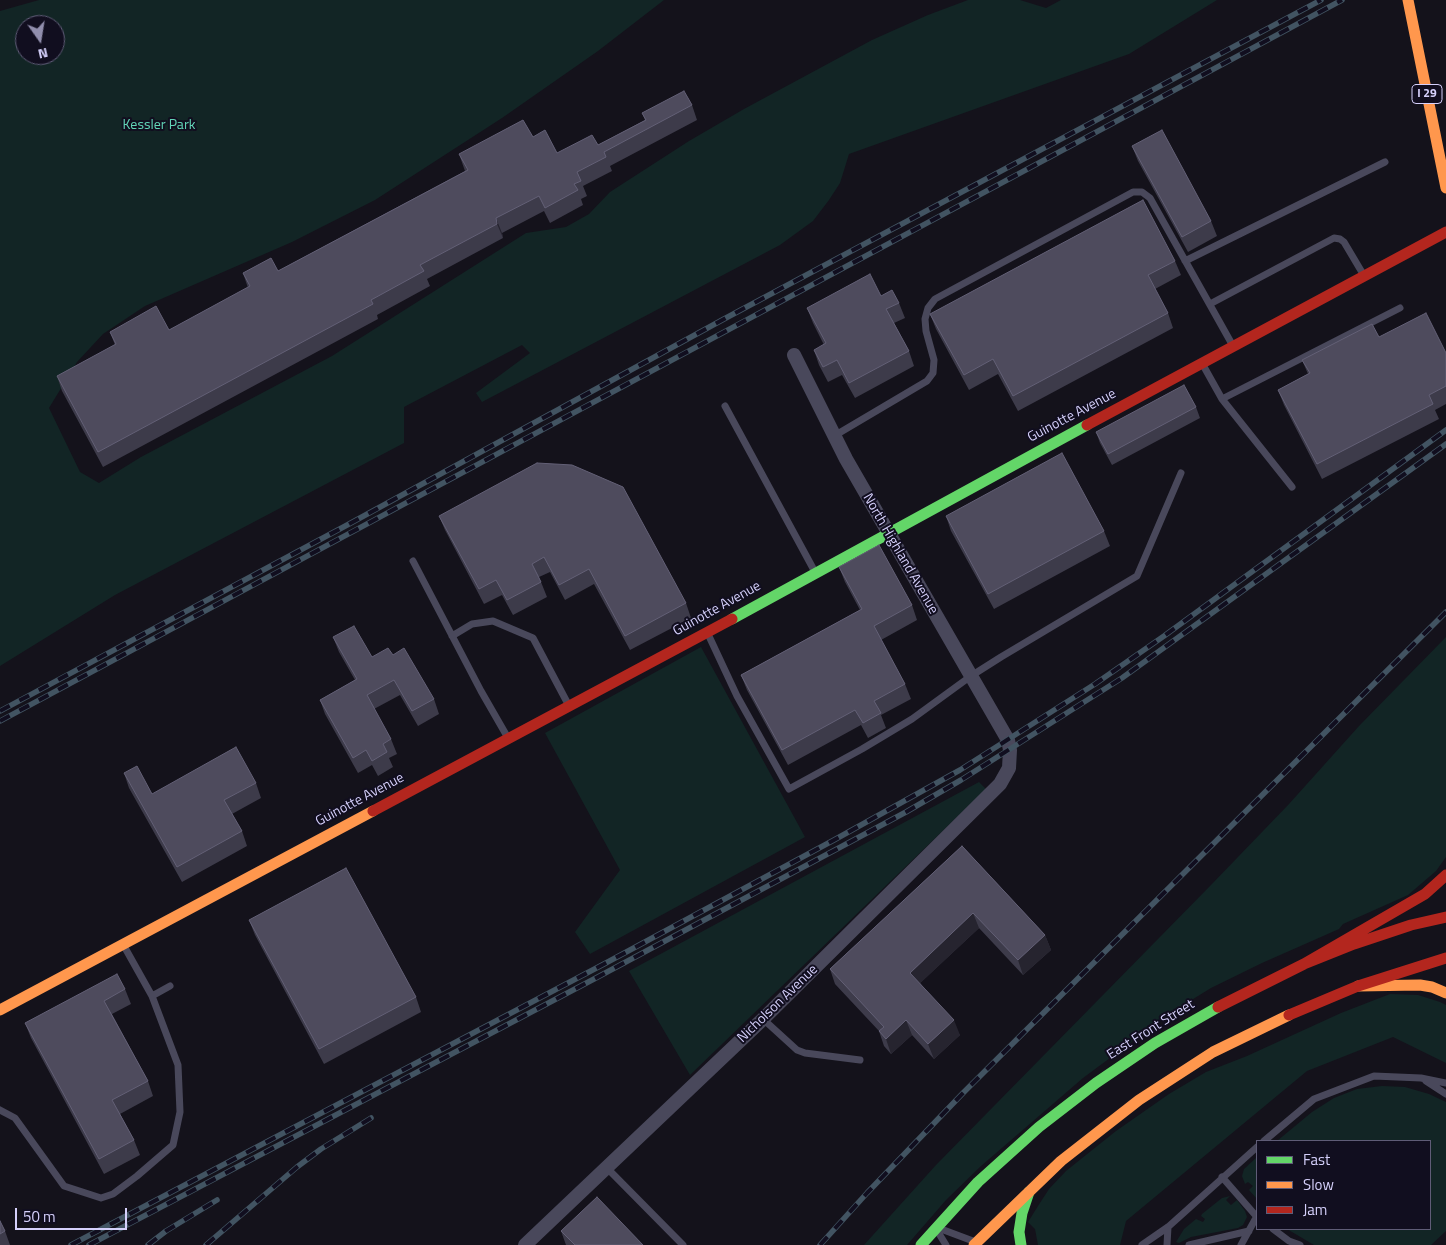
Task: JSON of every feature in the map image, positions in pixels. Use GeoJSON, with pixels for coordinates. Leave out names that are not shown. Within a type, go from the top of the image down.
{"type":"FeatureCollection","features":[{"type":"Feature","properties":{"kind":"main road","name":"I 29"},"geometry":{"type":"LineString","coordinates":[[1408,0],[1446,188]]}},
{"type":"Feature","properties":{"kind":"main road","name":"Guinotte Avenue"},"geometry":{"type":"LineString","coordinates":[[0,1010],[707,632],[1202,362],[1446,232]]}},
{"type":"Feature","properties":{"kind":"main road"},"geometry":{"type":"LineString","coordinates":[[1304,964],[1426,894],[1446,875]]}},
{"type":"Feature","properties":{"kind":"main road","name":"East Front Street"},"geometry":{"type":"LineString","coordinates":[[920,1245],[978,1182],[1039,1127],[1096,1083],[1155,1043],[1209,1012],[1304,964],[1354,944],[1411,925],[1446,917]]}},
{"type":"Feature","properties":{"kind":"main road"},"geometry":{"type":"LineString","coordinates":[[978,1244],[1061,1161],[1139,1100],[1213,1052],[1286,1016],[1358,986],[1446,958]]}},
{"type":"Feature","properties":{"kind":"main road"},"geometry":{"type":"LineString","coordinates":[[1358,986],[1420,985],[1432,987],[1446,993]]}},
{"type":"Feature","properties":{"kind":"main road"},"geometry":{"type":"LineString","coordinates":[[1021,1245],[1019,1232],[1022,1213],[1029,1192]]}},
{"type":"Feature","properties":{"kind":"street","name":"North Highland Avenue"},"geometry":{"type":"LineString","coordinates":[[794,355],[834,436],[887,533],[1008,740],[1010,750]]}},
{"type":"Feature","properties":{"kind":"street","name":"Nicholson Avenue"},"geometry":{"type":"LineString","coordinates":[[525,1245],[763,1019],[1000,784],[1009,768],[1010,750]]}},
{"type":"Feature","properties":{"kind":"lane"},"geometry":{"type":"LineString","coordinates":[[1185,261],[1385,162]]}},
{"type":"Feature","properties":{"kind":"lane"},"geometry":{"type":"LineString","coordinates":[[834,436],[927,381],[933,373],[934,360],[924,319],[928,308],[935,299],[1133,192],[1142,192],[1150,198],[1233,346]]}},
{"type":"Feature","properties":{"kind":"lane"},"geometry":{"type":"LineString","coordinates":[[1210,304],[1334,238],[1344,242],[1364,276]]}},
{"type":"Feature","properties":{"kind":"lane"},"geometry":{"type":"LineString","coordinates":[[1222,399],[1400,308]]}},
{"type":"Feature","properties":{"kind":"lane"},"geometry":{"type":"LineString","coordinates":[[1202,362],[1222,399],[1292,487]]}},
{"type":"Feature","properties":{"kind":"lane"},"geometry":{"type":"LineString","coordinates":[[725,406],[815,572]]}},
{"type":"Feature","properties":{"kind":"lane"},"geometry":{"type":"LineString","coordinates":[[707,632],[738,696],[790,788],[912,719],[971,676],[1137,576],[1181,473]]}},
{"type":"Feature","properties":{"kind":"lane"},"geometry":{"type":"LineString","coordinates":[[413,561],[481,691],[508,738]]}},
{"type":"Feature","properties":{"kind":"lane"},"geometry":{"type":"LineString","coordinates":[[452,636],[472,624],[493,621],[533,638],[569,706]]}},
{"type":"Feature","properties":{"kind":"lane"},"geometry":{"type":"LineString","coordinates":[[0,1110],[15,1118],[64,1186],[101,1198],[113,1194],[173,1145],[180,1112],[178,1065],[152,996],[123,944]]}},
{"type":"Feature","properties":{"kind":"lane"},"geometry":{"type":"LineString","coordinates":[[152,996],[170,986]]}},
{"type":"Feature","properties":{"kind":"lane"},"geometry":{"type":"LineString","coordinates":[[763,1019],[797,1050],[805,1053],[860,1060]]}},
{"type":"Feature","properties":{"kind":"lane"},"geometry":{"type":"LineString","coordinates":[[1265,1140],[1314,1099],[1374,1076],[1421,1078],[1446,1083]]}},
{"type":"Feature","properties":{"kind":"lane"},"geometry":{"type":"LineString","coordinates":[[1421,1078],[1446,1094]]}},
{"type":"Feature","properties":{"kind":"lane"},"geometry":{"type":"LineString","coordinates":[[1142,1245],[1168,1227],[1256,1148]]}},
{"type":"Feature","properties":{"kind":"lane"},"geometry":{"type":"LineString","coordinates":[[606,1167],[683,1245]]}},
{"type":"Feature","properties":{"kind":"lane"},"geometry":{"type":"LineString","coordinates":[[1222,1177],[1256,1216]]}},
{"type":"Feature","properties":{"kind":"lane"},"geometry":{"type":"LineString","coordinates":[[1241,1245],[1256,1219]]}},
{"type":"Feature","properties":{"kind":"lane"},"geometry":{"type":"LineString","coordinates":[[936,1227],[978,1244]]}},
{"type":"Feature","properties":{"kind":"lane"},"geometry":{"type":"LineString","coordinates":[[936,1227],[946,1245]]}},
{"type":"Feature","properties":{"kind":"lane"},"geometry":{"type":"LineString","coordinates":[[1167,1245],[1168,1227]]}},
{"type":"Feature","properties":{"kind":"lane"},"geometry":{"type":"LineString","coordinates":[[1274,1230],[1289,1241],[1300,1245]]}},
{"type":"Feature","properties":{"kind":"lane"},"geometry":{"type":"LineString","coordinates":[[1189,1245],[1249,1231]]}},
{"type":"Feature","properties":{"kind":"green space","name":"Kessler Park"},"geometry":{"type":"Polygon","coordinates":[[[39,0],[664,0],[598,51],[502,118],[375,200],[292,242],[145,306],[103,334],[77,362],[49,408],[80,472],[99,483],[141,457],[332,356],[526,233],[566,227],[589,214],[610,192],[689,141],[744,109],[872,40],[928,15],[968,0],[1020,0],[1046,8],[1061,0],[1217,0],[1129,54],[849,154],[840,183],[829,200],[813,221],[780,245],[482,402],[476,393],[530,353],[522,345],[404,407],[404,443],[115,595],[0,666],[0,11],[39,0]]]}},
{"type":"Feature","properties":{"kind":"green space"},"geometry":{"type":"Polygon","coordinates":[[[1446,637],[1446,857],[1436,871],[1408,895],[1343,924],[1339,929],[1211,988],[1172,1012],[1083,1078],[981,1166],[946,1200],[907,1245],[864,1245],[936,1165],[1211,885],[1289,804],[1359,726],[1446,637]]]}},
{"type":"Feature","properties":{"kind":"green space"},"geometry":{"type":"Polygon","coordinates":[[[701,647],[805,837],[590,954],[575,932],[620,870],[545,733],[701,647]]]}},
{"type":"Feature","properties":{"kind":"green space"},"geometry":{"type":"Polygon","coordinates":[[[979,782],[986,789],[690,1075],[629,971],[979,782]]]}},
{"type":"Feature","properties":{"kind":"green space"},"geometry":{"type":"Polygon","coordinates":[[[1390,994],[1418,995],[1446,1005],[1446,1063],[1393,1037],[1307,1071],[1126,1221],[1120,1245],[1038,1245],[1035,1229],[1028,1222],[1049,1189],[1066,1171],[1116,1131],[1169,1094],[1206,1072],[1247,1056],[1341,1013],[1390,994]]]}},
{"type":"Feature","properties":{"kind":"green space"},"geometry":{"type":"Polygon","coordinates":[[[1382,1086],[1405,1087],[1429,1094],[1446,1102],[1446,1231],[1431,1245],[1314,1245],[1289,1230],[1431,1230],[1431,1140],[1278,1140],[1312,1112],[1334,1098],[1357,1089],[1382,1086]]]}},
{"type":"Feature","properties":{"kind":"green space"},"geometry":{"type":"Polygon","coordinates":[[[1256,1158],[1256,1198],[1249,1190],[1253,1186],[1248,1182],[1245,1184],[1242,1176],[1244,1169],[1256,1158]]]}},
{"type":"Feature","properties":{"kind":"green space"},"geometry":{"type":"Polygon","coordinates":[[[1230,1196],[1226,1200],[1231,1205],[1237,1200],[1245,1211],[1247,1217],[1243,1225],[1238,1228],[1191,1237],[1179,1243],[1176,1242],[1184,1229],[1196,1219],[1203,1222],[1205,1219],[1201,1216],[1202,1214],[1222,1198],[1230,1196]]]}},
{"type":"Feature","properties":{"kind":"building"},"geometry":{"type":"Polygon","coordinates":[[[684,91],[692,105],[604,152],[606,157],[577,172],[581,181],[574,184],[578,190],[545,208],[539,196],[496,218],[497,224],[420,265],[424,271],[371,300],[373,304],[98,452],[57,376],[116,344],[110,332],[156,306],[169,330],[250,286],[243,273],[271,258],[278,271],[468,170],[459,154],[523,120],[533,137],[545,130],[557,153],[592,135],[598,145],[646,120],[642,113],[684,91]]]}},
{"type":"Feature","properties":{"kind":"building"},"geometry":{"type":"Polygon","coordinates":[[[1162,130],[1211,221],[1182,237],[1132,146],[1162,130]]]}},
{"type":"Feature","properties":{"kind":"building"},"geometry":{"type":"Polygon","coordinates":[[[1143,200],[1175,261],[1148,275],[1168,313],[1013,396],[993,359],[964,375],[930,314],[1143,200]]]}},
{"type":"Feature","properties":{"kind":"building"},"geometry":{"type":"Polygon","coordinates":[[[870,274],[881,296],[892,290],[899,303],[886,309],[909,351],[849,383],[837,360],[823,367],[814,350],[826,343],[807,308],[870,274]]]}},
{"type":"Feature","properties":{"kind":"building"},"geometry":{"type":"Polygon","coordinates":[[[1426,313],[1446,353],[1446,386],[1429,395],[1433,404],[1317,464],[1278,390],[1310,373],[1302,360],[1372,324],[1379,337],[1426,313]]]}},
{"type":"Feature","properties":{"kind":"building"},"geometry":{"type":"Polygon","coordinates":[[[1184,385],[1196,407],[1108,454],[1096,432],[1184,385]]]}},
{"type":"Feature","properties":{"kind":"building"},"geometry":{"type":"Polygon","coordinates":[[[1062,453],[1104,531],[988,594],[946,516],[1062,453]]]}},
{"type":"Feature","properties":{"kind":"building"},"geometry":{"type":"Polygon","coordinates":[[[537,463],[572,465],[623,487],[686,603],[625,636],[589,569],[559,585],[544,557],[532,564],[541,582],[507,600],[496,580],[479,589],[439,516],[537,463]]]}},
{"type":"Feature","properties":{"kind":"building"},"geometry":{"type":"Polygon","coordinates":[[[879,545],[912,605],[874,626],[905,684],[874,701],[881,713],[863,723],[855,710],[782,750],[741,675],[862,609],[839,567],[879,545]]]}},
{"type":"Feature","properties":{"kind":"building"},"geometry":{"type":"Polygon","coordinates":[[[354,626],[372,657],[388,648],[393,655],[404,648],[434,699],[412,711],[394,680],[367,695],[391,739],[383,744],[387,752],[372,761],[366,750],[353,758],[320,700],[357,679],[333,637],[354,626]]]}},
{"type":"Feature","properties":{"kind":"building"},"geometry":{"type":"Polygon","coordinates":[[[236,747],[256,783],[224,800],[242,831],[177,867],[124,773],[137,766],[152,794],[236,747]]]}},
{"type":"Feature","properties":{"kind":"building"},"geometry":{"type":"Polygon","coordinates":[[[962,846],[1045,935],[1018,960],[973,913],[910,973],[954,1020],[928,1044],[906,1020],[886,1039],[879,1031],[884,1027],[830,969],[962,846]]]}},
{"type":"Feature","properties":{"kind":"building"},"geometry":{"type":"Polygon","coordinates":[[[346,868],[416,997],[319,1049],[249,920],[346,868]]]}},
{"type":"Feature","properties":{"kind":"building"},"geometry":{"type":"Polygon","coordinates":[[[117,974],[125,989],[104,1001],[148,1081],[112,1100],[134,1140],[99,1159],[25,1023],[117,974]]]}},
{"type":"Feature","properties":{"kind":"building"},"geometry":{"type":"Polygon","coordinates":[[[597,1197],[643,1245],[575,1245],[561,1231],[597,1197]]]}},
{"type":"Feature","properties":{"kind":"building"},"geometry":{"type":"Polygon","coordinates":[[[0,1221],[5,1231],[0,1234],[0,1221]]]}},
{"type":"Feature","properties":{"kind":"railway"},"geometry":{"type":"LineString","coordinates":[[0,711],[349,524],[724,319],[1321,0]]}},
{"type":"Feature","properties":{"kind":"railway"},"geometry":{"type":"LineString","coordinates":[[0,721],[1342,0]]}},
{"type":"Feature","properties":{"kind":"railway"},"geometry":{"type":"LineString","coordinates":[[71,1245],[604,964],[960,770],[1095,684],[1164,636],[1446,430]]}},
{"type":"Feature","properties":{"kind":"railway"},"geometry":{"type":"LineString","coordinates":[[89,1245],[594,979],[906,812],[961,780],[1122,678],[1446,444]]}},
{"type":"Feature","properties":{"kind":"railway"},"geometry":{"type":"LineString","coordinates":[[820,1245],[964,1092],[1446,612]]}},
{"type":"Feature","properties":{"kind":"railway"},"geometry":{"type":"LineString","coordinates":[[206,1245],[297,1167],[321,1149],[371,1118]]}},
{"type":"Feature","properties":{"kind":"railway"},"geometry":{"type":"LineString","coordinates":[[148,1245],[166,1231],[217,1200]]}},
{"type":"Feature","properties":{"kind":"traffic: fast"},"geometry":{"type":"LineString","coordinates":[[732,619],[1087,425]]}},
{"type":"Feature","properties":{"kind":"traffic: fast"},"geometry":{"type":"LineString","coordinates":[[921,1245],[978,1182],[1039,1127],[1096,1083],[1155,1043],[1218,1007]]}},
{"type":"Feature","properties":{"kind":"traffic: fast"},"geometry":{"type":"LineString","coordinates":[[1021,1245],[1019,1232],[1022,1213],[1029,1192]]}},
{"type":"Feature","properties":{"kind":"traffic: slow"},"geometry":{"type":"LineString","coordinates":[[1408,0],[1446,188]]}},
{"type":"Feature","properties":{"kind":"traffic: slow"},"geometry":{"type":"LineString","coordinates":[[0,1010],[373,811]]}},
{"type":"Feature","properties":{"kind":"traffic: slow"},"geometry":{"type":"LineString","coordinates":[[1358,986],[1420,985],[1432,987],[1446,993]]}},
{"type":"Feature","properties":{"kind":"traffic: slow"},"geometry":{"type":"LineString","coordinates":[[974,1245],[1061,1161],[1139,1100],[1213,1052],[1289,1015]]}},
{"type":"Feature","properties":{"kind":"traffic: jam"},"geometry":{"type":"LineString","coordinates":[[1087,425],[1446,232]]}},
{"type":"Feature","properties":{"kind":"traffic: jam"},"geometry":{"type":"LineString","coordinates":[[373,811],[732,619]]}},
{"type":"Feature","properties":{"kind":"traffic: jam"},"geometry":{"type":"LineString","coordinates":[[1304,964],[1425,894],[1446,875]]}},
{"type":"Feature","properties":{"kind":"traffic: jam"},"geometry":{"type":"LineString","coordinates":[[1218,1007],[1304,964],[1354,944],[1411,925],[1446,917]]}},
{"type":"Feature","properties":{"kind":"traffic: jam"},"geometry":{"type":"LineString","coordinates":[[1289,1015],[1358,986],[1446,958]]}}]}
